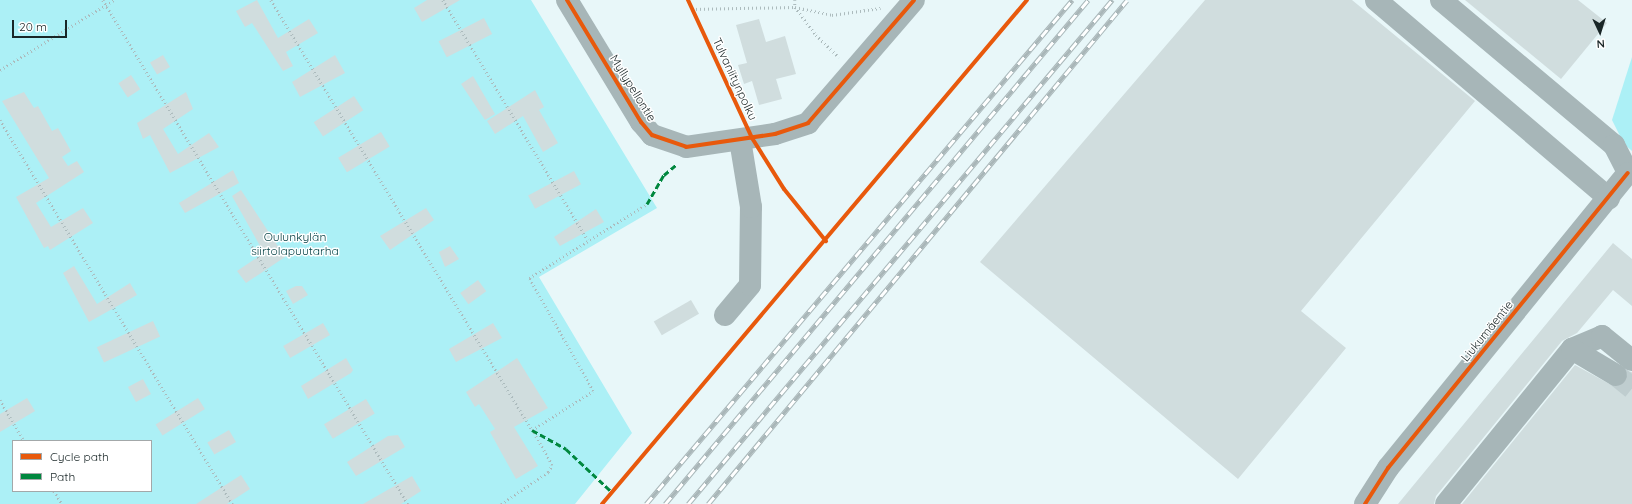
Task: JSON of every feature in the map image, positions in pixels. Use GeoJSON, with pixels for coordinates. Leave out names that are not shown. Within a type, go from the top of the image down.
{"type":"FeatureCollection","features":[{"type":"Feature","properties":{"kind":"street","name":"Myllypellontie"},"geometry":{"type":"LineString","coordinates":[[568,0],[652,135],[686,147],[740,140],[794,129],[808,123],[914,0]]}},
{"type":"Feature","properties":{"kind":"street"},"geometry":{"type":"LineString","coordinates":[[1376,0],[1609,198]]}},
{"type":"Feature","properties":{"kind":"street"},"geometry":{"type":"LineString","coordinates":[[1441,0],[1614,145],[1630,173]]}},
{"type":"Feature","properties":{"kind":"street"},"geometry":{"type":"LineString","coordinates":[[724,315],[750,285],[751,207],[740,140]]}},
{"type":"Feature","properties":{"kind":"street","name":"Liukumäentie"},"geometry":{"type":"LineString","coordinates":[[1365,504],[1388,468],[1630,173]]}},
{"type":"Feature","properties":{"kind":"street"},"geometry":{"type":"LineString","coordinates":[[1446,504],[1572,349],[1602,336],[1632,360]]}},
{"type":"Feature","properties":{"kind":"street"},"geometry":{"type":"LineString","coordinates":[[1572,349],[1616,375]]}},
{"type":"Feature","properties":{"kind":"path"},"geometry":{"type":"LineString","coordinates":[[103,0],[408,504]]}},
{"type":"Feature","properties":{"kind":"path"},"geometry":{"type":"LineString","coordinates":[[0,70],[114,0]]}},
{"type":"Feature","properties":{"kind":"path"},"geometry":{"type":"LineString","coordinates":[[271,0],[552,465],[548,472],[501,504]]}},
{"type":"Feature","properties":{"kind":"path"},"geometry":{"type":"LineString","coordinates":[[443,0],[588,240]]}},
{"type":"Feature","properties":{"kind":"path"},"geometry":{"type":"LineString","coordinates":[[795,0],[795,7],[816,35],[843,60]]}},
{"type":"Feature","properties":{"kind":"path"},"geometry":{"type":"LineString","coordinates":[[695,16],[691,7],[795,7],[832,15],[888,6]]}},
{"type":"Feature","properties":{"kind":"path"},"geometry":{"type":"LineString","coordinates":[[0,120],[233,504]]}},
{"type":"Feature","properties":{"kind":"path"},"geometry":{"type":"LineString","coordinates":[[532,430],[593,391],[529,278],[647,204]]}},
{"type":"Feature","properties":{"kind":"path"},"geometry":{"type":"LineString","coordinates":[[0,400],[23,440]]}},
{"type":"Feature","properties":{"kind":"path"},"geometry":{"type":"LineString","coordinates":[[55,492],[62,504]]}},
{"type":"Feature","properties":{"kind":"green space","name":"Oulunkylän siirtolapuutarha"},"geometry":{"type":"Polygon","coordinates":[[[0,0],[531,0],[657,208],[539,277],[632,433],[575,504],[0,504],[0,0]]]}},
{"type":"Feature","properties":{"kind":"green space"},"geometry":{"type":"Polygon","coordinates":[[[1632,57],[1632,151],[1624,144],[1612,120],[1632,57]]]}},
{"type":"Feature","properties":{"kind":"building"},"geometry":{"type":"Polygon","coordinates":[[[257,0],[278,38],[309,19],[318,33],[286,52],[293,66],[283,71],[252,23],[245,27],[236,11],[257,0]]]}},
{"type":"Feature","properties":{"kind":"building"},"geometry":{"type":"Polygon","coordinates":[[[427,0],[460,0],[422,22],[414,8],[427,0]]]}},
{"type":"Feature","properties":{"kind":"building"},"geometry":{"type":"Polygon","coordinates":[[[1205,0],[1352,0],[1475,101],[1301,311],[1346,348],[1238,479],[980,262],[1205,0]]]}},
{"type":"Feature","properties":{"kind":"building"},"geometry":{"type":"Polygon","coordinates":[[[1465,0],[1578,0],[1607,23],[1561,79],[1465,0]]]}},
{"type":"Feature","properties":{"kind":"building"},"geometry":{"type":"Polygon","coordinates":[[[484,18],[492,34],[447,57],[439,41],[484,18]]]}},
{"type":"Feature","properties":{"kind":"building"},"geometry":{"type":"Polygon","coordinates":[[[759,19],[766,42],[785,36],[796,74],[776,79],[782,99],[759,105],[752,81],[744,84],[738,65],[747,63],[736,25],[759,19]]]}},
{"type":"Feature","properties":{"kind":"building"},"geometry":{"type":"Polygon","coordinates":[[[163,55],[170,67],[157,75],[150,62],[163,55]]]}},
{"type":"Feature","properties":{"kind":"building"},"geometry":{"type":"Polygon","coordinates":[[[335,55],[345,73],[300,97],[292,82],[335,55]]]}},
{"type":"Feature","properties":{"kind":"building"},"geometry":{"type":"Polygon","coordinates":[[[131,75],[140,89],[128,97],[118,83],[131,75]]]}},
{"type":"Feature","properties":{"kind":"building"},"geometry":{"type":"Polygon","coordinates":[[[473,76],[495,114],[485,120],[461,84],[473,76]]]}},
{"type":"Feature","properties":{"kind":"building"},"geometry":{"type":"Polygon","coordinates":[[[535,90],[544,107],[539,110],[558,143],[543,152],[523,116],[495,134],[487,121],[535,90]]]}},
{"type":"Feature","properties":{"kind":"building"},"geometry":{"type":"Polygon","coordinates":[[[24,92],[34,108],[38,106],[52,131],[58,128],[71,151],[62,157],[68,166],[77,161],[84,172],[36,203],[51,227],[83,208],[93,223],[50,250],[48,246],[44,248],[16,197],[49,178],[2,101],[24,92]]]}},
{"type":"Feature","properties":{"kind":"building"},"geometry":{"type":"Polygon","coordinates":[[[186,92],[193,109],[163,129],[178,154],[209,133],[219,147],[170,173],[150,135],[143,139],[137,123],[186,92]]]}},
{"type":"Feature","properties":{"kind":"building"},"geometry":{"type":"Polygon","coordinates":[[[354,96],[363,110],[323,136],[314,122],[354,96]]]}},
{"type":"Feature","properties":{"kind":"building"},"geometry":{"type":"Polygon","coordinates":[[[381,132],[390,147],[347,172],[338,158],[381,132]]]}},
{"type":"Feature","properties":{"kind":"building"},"geometry":{"type":"Polygon","coordinates":[[[233,170],[239,183],[185,213],[179,203],[233,170]]]}},
{"type":"Feature","properties":{"kind":"building"},"geometry":{"type":"Polygon","coordinates":[[[574,171],[581,184],[535,209],[528,195],[574,171]]]}},
{"type":"Feature","properties":{"kind":"building"},"geometry":{"type":"Polygon","coordinates":[[[241,190],[285,257],[246,283],[237,271],[264,253],[232,196],[241,190]]]}},
{"type":"Feature","properties":{"kind":"building"},"geometry":{"type":"Polygon","coordinates":[[[426,208],[434,220],[390,250],[380,236],[426,208]]]}},
{"type":"Feature","properties":{"kind":"building"},"geometry":{"type":"Polygon","coordinates":[[[596,209],[604,222],[560,246],[554,237],[596,209]]]}},
{"type":"Feature","properties":{"kind":"building"},"geometry":{"type":"Polygon","coordinates":[[[1613,243],[1632,259],[1632,306],[1613,290],[1577,333],[1562,341],[1436,496],[1434,504],[1398,504],[1613,243]]]}},
{"type":"Feature","properties":{"kind":"building"},"geometry":{"type":"Polygon","coordinates":[[[450,246],[459,259],[445,267],[439,252],[450,246]]]}},
{"type":"Feature","properties":{"kind":"building"},"geometry":{"type":"Polygon","coordinates":[[[74,266],[97,304],[130,283],[137,295],[89,322],[63,273],[74,266]]]}},
{"type":"Feature","properties":{"kind":"building"},"geometry":{"type":"Polygon","coordinates":[[[478,280],[486,291],[468,304],[460,293],[478,280]]]}},
{"type":"Feature","properties":{"kind":"building"},"geometry":{"type":"Polygon","coordinates":[[[296,286],[302,286],[308,295],[293,304],[286,291],[296,286]]]}},
{"type":"Feature","properties":{"kind":"building"},"geometry":{"type":"Polygon","coordinates":[[[691,300],[699,314],[662,335],[654,322],[691,300]]]}},
{"type":"Feature","properties":{"kind":"building"},"geometry":{"type":"Polygon","coordinates":[[[153,321],[160,336],[104,363],[97,347],[153,321]]]}},
{"type":"Feature","properties":{"kind":"building"},"geometry":{"type":"Polygon","coordinates":[[[323,323],[330,335],[290,358],[283,346],[323,323]]]}},
{"type":"Feature","properties":{"kind":"building"},"geometry":{"type":"Polygon","coordinates":[[[493,323],[502,338],[456,362],[449,349],[493,323]]]}},
{"type":"Feature","properties":{"kind":"building"},"geometry":{"type":"Polygon","coordinates":[[[346,358],[353,370],[351,373],[308,399],[301,386],[346,358]]]}},
{"type":"Feature","properties":{"kind":"building"},"geometry":{"type":"Polygon","coordinates":[[[517,358],[548,408],[514,427],[538,466],[516,479],[490,432],[495,429],[479,404],[475,407],[466,392],[517,358]]]}},
{"type":"Feature","properties":{"kind":"building"},"geometry":{"type":"Polygon","coordinates":[[[1575,365],[1615,387],[1627,382],[1628,371],[1632,372],[1632,504],[1462,504],[1575,365]]]}},
{"type":"Feature","properties":{"kind":"building"},"geometry":{"type":"Polygon","coordinates":[[[143,379],[151,394],[136,402],[128,387],[143,379]]]}},
{"type":"Feature","properties":{"kind":"building"},"geometry":{"type":"Polygon","coordinates":[[[27,398],[35,411],[0,432],[0,414],[27,398]]]}},
{"type":"Feature","properties":{"kind":"building"},"geometry":{"type":"Polygon","coordinates":[[[198,398],[205,409],[162,436],[156,424],[198,398]]]}},
{"type":"Feature","properties":{"kind":"building"},"geometry":{"type":"Polygon","coordinates":[[[366,399],[375,414],[333,439],[324,424],[366,399]]]}},
{"type":"Feature","properties":{"kind":"building"},"geometry":{"type":"Polygon","coordinates":[[[229,430],[236,442],[214,455],[207,442],[229,430]]]}},
{"type":"Feature","properties":{"kind":"building"},"geometry":{"type":"Polygon","coordinates":[[[398,435],[405,447],[356,476],[347,462],[388,436],[398,435]]]}},
{"type":"Feature","properties":{"kind":"building"},"geometry":{"type":"Polygon","coordinates":[[[241,475],[250,489],[227,504],[196,504],[241,475]]]}},
{"type":"Feature","properties":{"kind":"building"},"geometry":{"type":"Polygon","coordinates":[[[412,476],[421,491],[401,504],[363,504],[412,476]]]}},
{"type":"Feature","properties":{"kind":"tunnel"},"geometry":{"type":"LineString","coordinates":[[1616,375],[1632,388]]}},
{"type":"Feature","properties":{"kind":"railway"},"geometry":{"type":"LineString","coordinates":[[646,504],[1072,0]]}},
{"type":"Feature","properties":{"kind":"railway"},"geometry":{"type":"LineString","coordinates":[[665,504],[1088,0]]}},
{"type":"Feature","properties":{"kind":"railway"},"geometry":{"type":"LineString","coordinates":[[688,504],[1112,0]]}},
{"type":"Feature","properties":{"kind":"railway"},"geometry":{"type":"LineString","coordinates":[[708,504],[1127,0]]}},
{"type":"Feature","properties":{"kind":"marked path"},"geometry":{"type":"LineString","coordinates":[[647,204],[664,175],[676,165]]}},
{"type":"Feature","properties":{"kind":"marked path"},"geometry":{"type":"LineString","coordinates":[[532,430],[566,449],[612,492]]}},
{"type":"Feature","properties":{"kind":"cycle path"},"geometry":{"type":"LineString","coordinates":[[567,0],[641,122],[652,135],[686,147],[775,134],[808,123],[914,0]]}},
{"type":"Feature","properties":{"kind":"cycle path","name":"Tulvaniitynpolku"},"geometry":{"type":"LineString","coordinates":[[688,0],[752,138],[784,189],[826,241]]}},
{"type":"Feature","properties":{"kind":"cycle path"},"geometry":{"type":"LineString","coordinates":[[602,504],[1027,0]]}},
{"type":"Feature","properties":{"kind":"cycle path"},"geometry":{"type":"LineString","coordinates":[[1365,504],[1388,468],[1628,173]]}}]}
